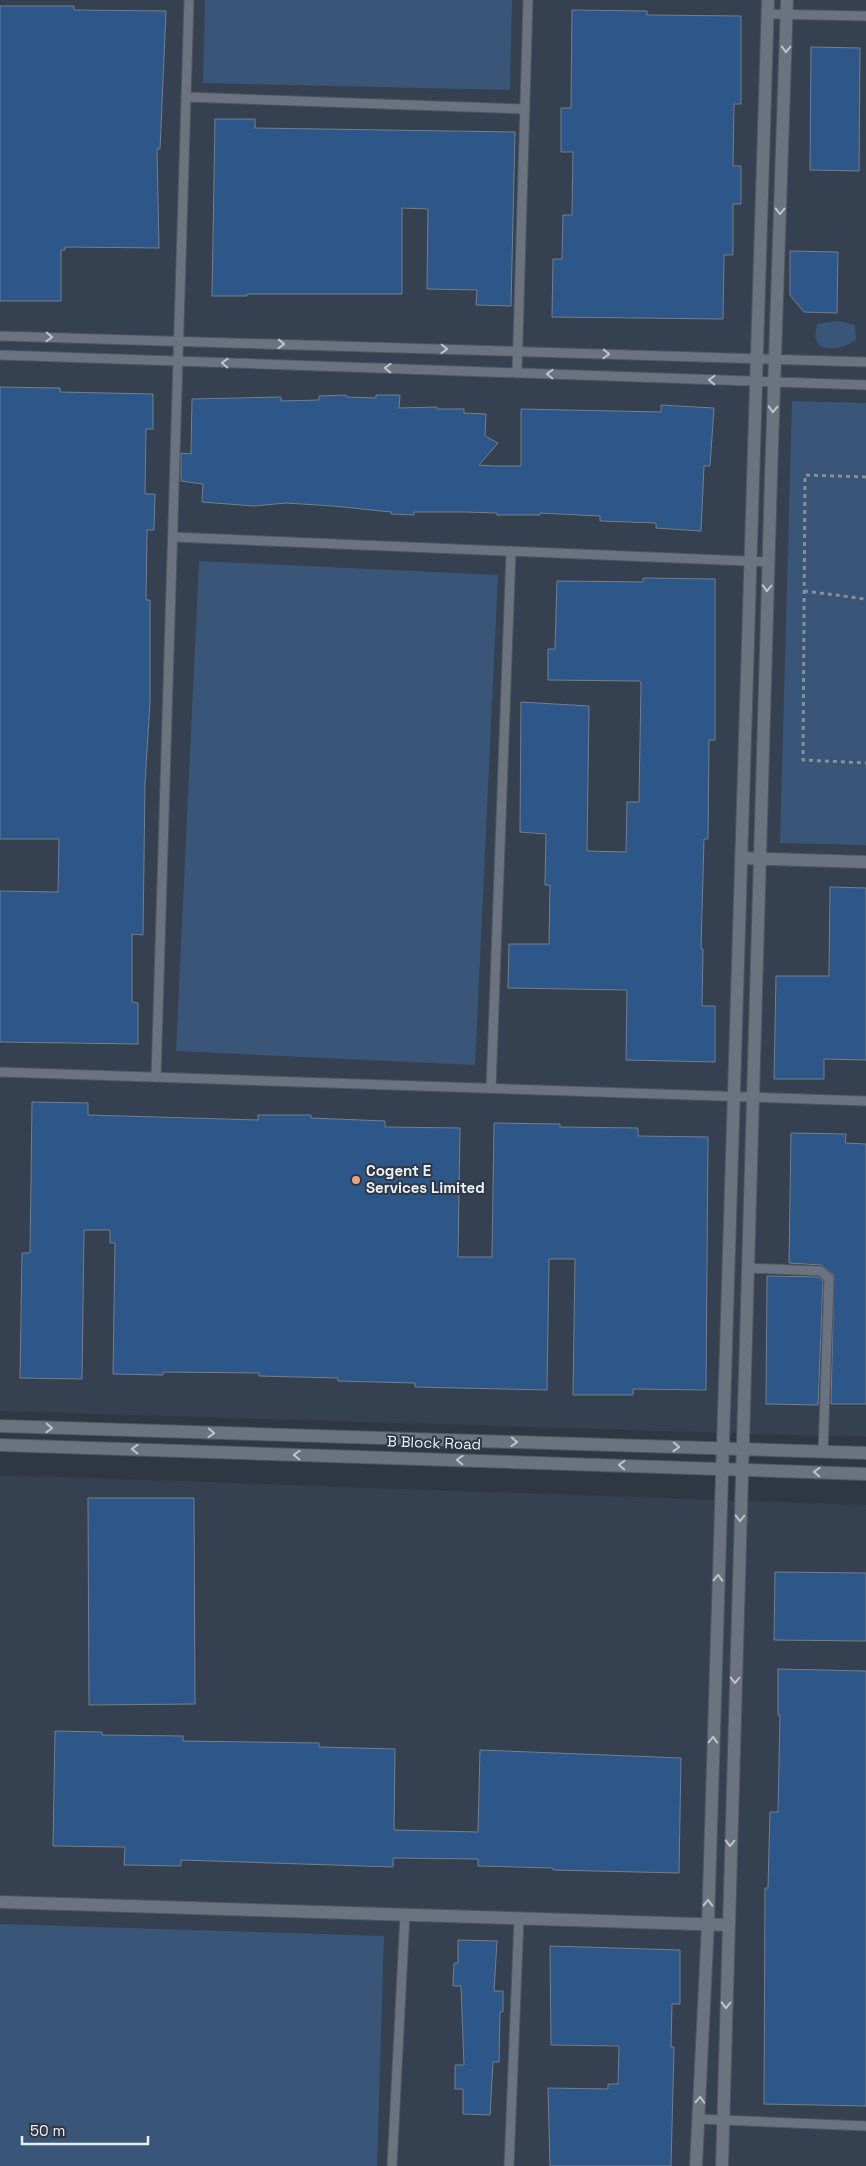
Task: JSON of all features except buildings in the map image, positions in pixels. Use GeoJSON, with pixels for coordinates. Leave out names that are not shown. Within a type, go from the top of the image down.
{"type":"FeatureCollection","features":[{"type":"Feature","properties":{"kind":"street"},"geometry":{"type":"LineString","coordinates":[[696,2166],[708,1924],[768,0]]}},
{"type":"Feature","properties":{"kind":"street"},"geometry":{"type":"LineString","coordinates":[[722,2166],[759,858],[787,0]]}},
{"type":"Feature","properties":{"kind":"street"},"geometry":{"type":"LineString","coordinates":[[741,858],[866,862]]}},
{"type":"Feature","properties":{"kind":"street","name":"B Block Road"},"geometry":{"type":"LineString","coordinates":[[0,1426],[866,1453]]}},
{"type":"Feature","properties":{"kind":"street","name":"B Block Road"},"geometry":{"type":"LineString","coordinates":[[0,1445],[866,1474]]}},
{"type":"Feature","properties":{"kind":"street"},"geometry":{"type":"LineString","coordinates":[[0,1902],[728,1924]]}},
{"type":"Feature","properties":{"kind":"lane"},"geometry":{"type":"LineString","coordinates":[[156,1077],[189,0]]}},
{"type":"Feature","properties":{"kind":"lane"},"geometry":{"type":"LineString","coordinates":[[517,373],[528,0]]}},
{"type":"Feature","properties":{"kind":"lane"},"geometry":{"type":"LineString","coordinates":[[767,14],[866,16]]}},
{"type":"Feature","properties":{"kind":"lane"},"geometry":{"type":"LineString","coordinates":[[186,97],[525,109]]}},
{"type":"Feature","properties":{"kind":"lane"},"geometry":{"type":"LineString","coordinates":[[0,336],[866,362]]}},
{"type":"Feature","properties":{"kind":"lane"},"geometry":{"type":"LineString","coordinates":[[0,355],[866,385]]}},
{"type":"Feature","properties":{"kind":"lane"},"geometry":{"type":"LineString","coordinates":[[173,537],[768,562]]}},
{"type":"Feature","properties":{"kind":"lane"},"geometry":{"type":"LineString","coordinates":[[491,1088],[511,551]]}},
{"type":"Feature","properties":{"kind":"lane"},"geometry":{"type":"LineString","coordinates":[[0,1072],[866,1101]]}},
{"type":"Feature","properties":{"kind":"lane"},"geometry":{"type":"LineString","coordinates":[[748,1268],[820,1271],[829,1278],[823,1452]]}},
{"type":"Feature","properties":{"kind":"lane"},"geometry":{"type":"LineString","coordinates":[[392,2166],[405,1914]]}},
{"type":"Feature","properties":{"kind":"lane"},"geometry":{"type":"LineString","coordinates":[[509,2166],[518,1918]]}},
{"type":"Feature","properties":{"kind":"lane"},"geometry":{"type":"LineString","coordinates":[[699,2119],[866,2126]]}},
{"type":"Feature","properties":{"kind":"path"},"geometry":{"type":"LineString","coordinates":[[866,477],[805,475],[804,591],[804,760],[866,763]]}},
{"type":"Feature","properties":{"kind":"path"},"geometry":{"type":"LineString","coordinates":[[804,591],[866,599]]}},
{"type":"Feature","properties":{"kind":"shaded area"},"geometry":{"type":"Polygon","coordinates":[[[0,0],[866,0],[866,1437],[0,1411],[0,0]]]}},
{"type":"Feature","properties":{"kind":"shaded area"},"geometry":{"type":"Polygon","coordinates":[[[205,0],[512,0],[510,90],[203,83],[205,0]]]}},
{"type":"Feature","properties":{"kind":"shaded area"},"geometry":{"type":"Polygon","coordinates":[[[839,321],[855,325],[856,340],[838,348],[819,346],[815,337],[817,324],[839,321]]]}},
{"type":"Feature","properties":{"kind":"shaded area"},"geometry":{"type":"Polygon","coordinates":[[[792,401],[866,403],[866,845],[780,843],[792,401]]]}},
{"type":"Feature","properties":{"kind":"shaded area"},"geometry":{"type":"Polygon","coordinates":[[[199,561],[498,575],[475,1065],[176,1051],[199,561]]]}},
{"type":"Feature","properties":{"kind":"shaded area"},"geometry":{"type":"Polygon","coordinates":[[[0,1475],[866,1505],[866,2166],[0,2166],[0,1475]]]}},
{"type":"Feature","properties":{"kind":"shaded area"},"geometry":{"type":"Polygon","coordinates":[[[0,1924],[384,1936],[377,2166],[0,2166],[0,1924]]]}},
{"type":"Feature","properties":{"kind":"place","name":"Cogent E Services Limited"},"geometry":{"type":"Point","coordinates":[356,1180]}}]}
